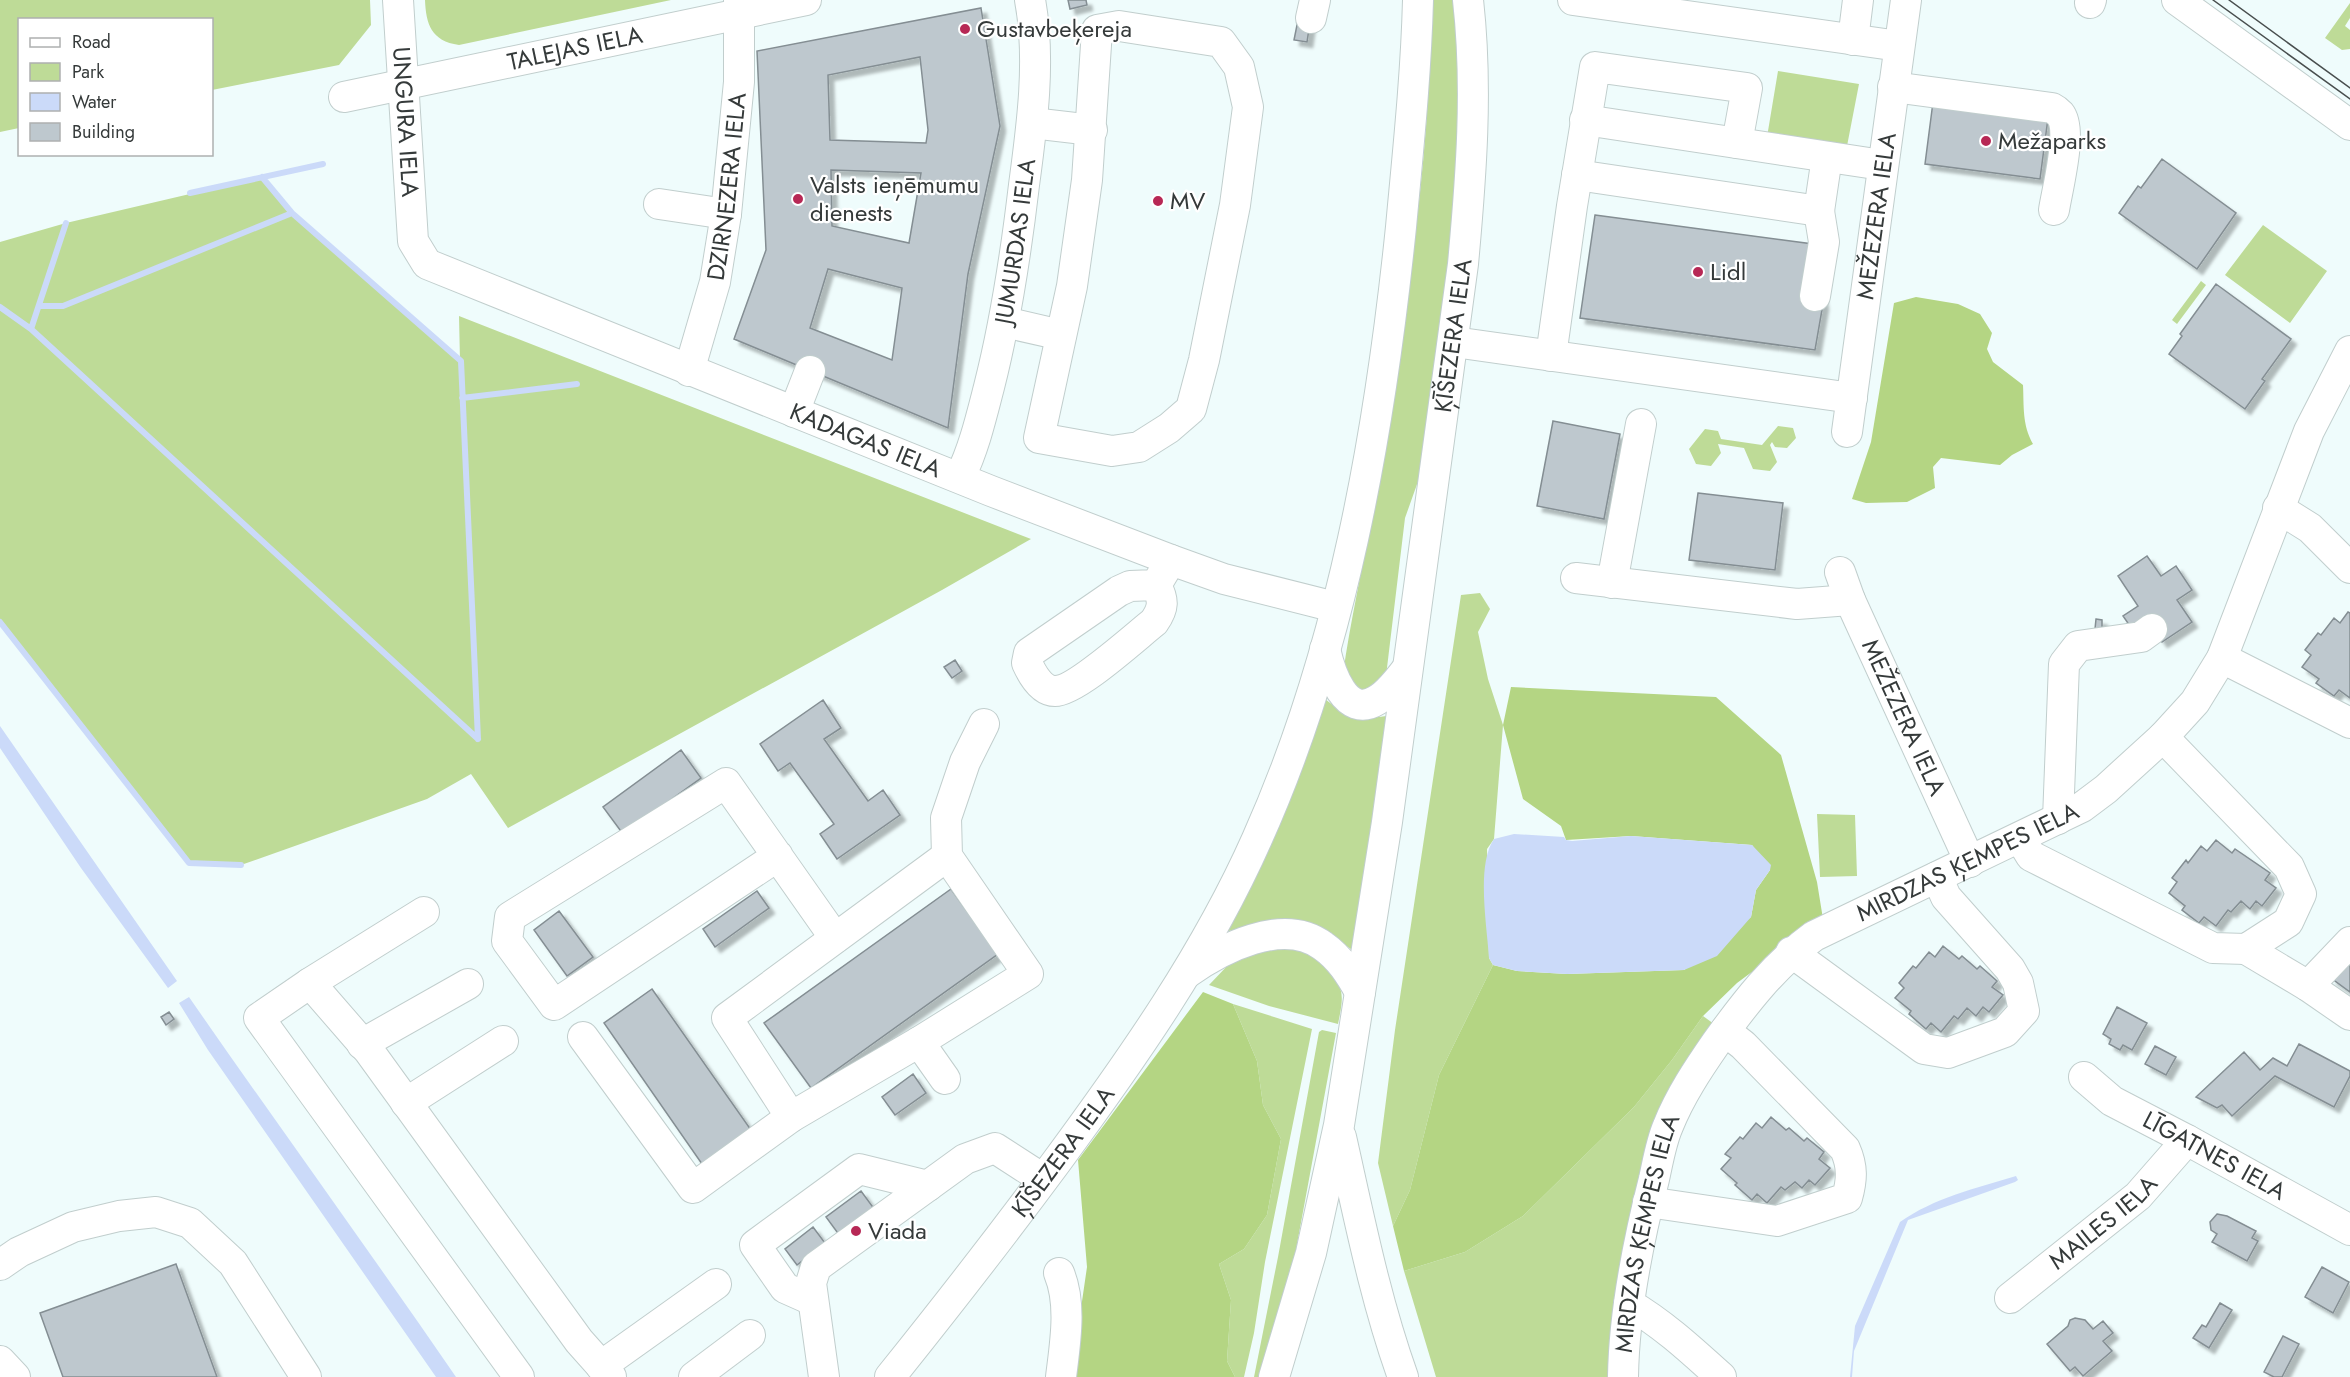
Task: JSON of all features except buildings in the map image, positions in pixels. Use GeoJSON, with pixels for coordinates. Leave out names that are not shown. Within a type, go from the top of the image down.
{"type":"FeatureCollection","features":[{"type":"Feature","properties":{"kind":"street","name":"UNGURA IELA"},"geometry":{"type":"LineString","coordinates":[[398,0],[412,242]]}},
{"type":"Feature","properties":{"kind":"street","name":"TALEJAS IELA"},"geometry":{"type":"LineString","coordinates":[[344,98],[740,8],[807,0]]}},
{"type":"Feature","properties":{"kind":"street","name":"JUMURDAS IELA"},"geometry":{"type":"LineString","coordinates":[[960,477],[977,436],[1004,322],[1018,236],[1032,123],[1035,28],[1030,0]]}},
{"type":"Feature","properties":{"kind":"street","name":"ĶĪŠEZERA IELA"},"geometry":{"type":"LineString","coordinates":[[890,1377],[1108,1091],[1184,976],[1256,841],[1285,772],[1325,650],[1359,503],[1390,333],[1416,72],[1418,0]]}},
{"type":"Feature","properties":{"kind":"street","name":"ĶĪŠEZERA IELA"},"geometry":{"type":"LineString","coordinates":[[1274,1377],[1311,1252],[1339,1125],[1387,822],[1454,342],[1470,188],[1473,45],[1468,0]]}},
{"type":"Feature","properties":{"kind":"street"},"geometry":{"type":"LineString","coordinates":[[1573,0],[1899,46]]}},
{"type":"Feature","properties":{"kind":"street"},"geometry":{"type":"LineString","coordinates":[[1853,40],[1858,0]]}},
{"type":"Feature","properties":{"kind":"street","name":"MEŽEZERA IELA"},"geometry":{"type":"LineString","coordinates":[[1847,432],[1906,0]]}},
{"type":"Feature","properties":{"kind":"street"},"geometry":{"type":"LineString","coordinates":[[2178,0],[2350,126]]}},
{"type":"Feature","properties":{"kind":"street","name":"DZIRNEZERA IELA"},"geometry":{"type":"LineString","coordinates":[[689,370],[716,282],[726,214],[739,82],[740,8]]}},
{"type":"Feature","properties":{"kind":"street"},"geometry":{"type":"LineString","coordinates":[[1119,26],[1221,42],[1239,67],[1248,107],[1243,153],[1213,318],[1191,409],[1169,428],[1139,447],[1112,451],[1039,438],[1078,244],[1092,130],[1098,30],[1119,26]]}},
{"type":"Feature","properties":{"kind":"street"},"geometry":{"type":"LineString","coordinates":[[1551,356],[1595,67],[1747,88],[1737,143]]}},
{"type":"Feature","properties":{"kind":"street"},"geometry":{"type":"LineString","coordinates":[[1893,87],[2052,108],[2060,113],[2064,123],[2065,139],[2054,210]]}},
{"type":"Feature","properties":{"kind":"street"},"geometry":{"type":"LineString","coordinates":[[1586,120],[1882,165]]}},
{"type":"Feature","properties":{"kind":"street"},"geometry":{"type":"LineString","coordinates":[[1032,123],[1092,130]]}},
{"type":"Feature","properties":{"kind":"street"},"geometry":{"type":"LineString","coordinates":[[1815,296],[1824,242],[1819,211],[1827,158]]}},
{"type":"Feature","properties":{"kind":"street"},"geometry":{"type":"LineString","coordinates":[[1577,175],[1819,211]]}},
{"type":"Feature","properties":{"kind":"street"},"geometry":{"type":"LineString","coordinates":[[659,204],[726,214]]}},
{"type":"Feature","properties":{"kind":"street","name":"KADAGAS IELA"},"geometry":{"type":"LineString","coordinates":[[412,242],[427,264],[440,270],[960,477],[1163,573],[1224,579],[1335,607]]}},
{"type":"Feature","properties":{"kind":"street"},"geometry":{"type":"LineString","coordinates":[[1004,322],[1061,335]]}},
{"type":"Feature","properties":{"kind":"street"},"geometry":{"type":"LineString","coordinates":[[1454,342],[1852,398]]}},
{"type":"Feature","properties":{"kind":"street","name":"MIRDZAS ĶEMPES IELA"},"geometry":{"type":"LineString","coordinates":[[1623,1377],[1629,1304],[1648,1203],[1671,1118],[1696,1071],[1756,989],[1791,952],[1814,936],[1841,922],[2082,807],[2106,789],[2163,737],[2195,702],[2222,658],[2309,431],[2350,351]]}},
{"type":"Feature","properties":{"kind":"street"},"geometry":{"type":"LineString","coordinates":[[794,412],[810,371]]}},
{"type":"Feature","properties":{"kind":"street"},"geometry":{"type":"LineString","coordinates":[[1576,578],[1612,583],[1641,424]]}},
{"type":"Feature","properties":{"kind":"street"},"geometry":{"type":"LineString","coordinates":[[2278,508],[2310,528],[2350,568]]}},
{"type":"Feature","properties":{"kind":"street","name":"MEŽEZERA IELA"},"geometry":{"type":"LineString","coordinates":[[1612,583],[1797,604],[1845,586],[1970,862]]}},
{"type":"Feature","properties":{"kind":"street"},"geometry":{"type":"LineString","coordinates":[[2058,819],[2064,664],[2078,646],[2141,637],[2152,629]]}},
{"type":"Feature","properties":{"kind":"street"},"geometry":{"type":"LineString","coordinates":[[1325,650],[1330,671],[1341,692],[1350,700],[1363,705],[1375,702],[1407,669]]}},
{"type":"Feature","properties":{"kind":"street"},"geometry":{"type":"LineString","coordinates":[[2222,658],[2350,723]]}},
{"type":"Feature","properties":{"kind":"street"},"geometry":{"type":"LineString","coordinates":[[583,1037],[693,1188],[791,1117],[920,1042],[1028,974],[947,856],[946,818],[965,762],[984,724]]}},
{"type":"Feature","properties":{"kind":"street"},"geometry":{"type":"LineString","coordinates":[[2163,737],[2289,867],[2301,894],[2288,922],[2246,949]]}},
{"type":"Feature","properties":{"kind":"street"},"geometry":{"type":"LineString","coordinates":[[778,856],[554,1005],[507,941],[510,917],[726,783],[778,856],[836,938]]}},
{"type":"Feature","properties":{"kind":"street"},"geometry":{"type":"LineString","coordinates":[[2020,838],[2031,856],[2213,948],[2246,949],[2308,986],[2350,1015]]}},
{"type":"Feature","properties":{"kind":"street"},"geometry":{"type":"LineString","coordinates":[[791,1117],[727,1018],[947,856]]}},
{"type":"Feature","properties":{"kind":"street"},"geometry":{"type":"LineString","coordinates":[[1791,952],[1924,1049],[1948,1053],[2006,1032],[2024,1011],[2018,983],[2005,962],[1946,897],[1936,877]]}},
{"type":"Feature","properties":{"kind":"street"},"geometry":{"type":"LineString","coordinates":[[424,912],[310,983],[259,1018],[519,1377]]}},
{"type":"Feature","properties":{"kind":"street","name":"ĶĪŠEZERA IELA"},"geometry":{"type":"LineString","coordinates":[[1184,976],[1211,956],[1243,941],[1276,935],[1300,936],[1322,944],[1348,970],[1360,992]]}},
{"type":"Feature","properties":{"kind":"street"},"geometry":{"type":"LineString","coordinates":[[2308,986],[2350,942]]}},
{"type":"Feature","properties":{"kind":"street"},"geometry":{"type":"LineString","coordinates":[[310,983],[362,1044],[579,1341],[606,1371],[716,1284]]}},
{"type":"Feature","properties":{"kind":"street"},"geometry":{"type":"LineString","coordinates":[[362,1044],[468,984]]}},
{"type":"Feature","properties":{"kind":"street"},"geometry":{"type":"LineString","coordinates":[[1648,1203],[1777,1221],[1846,1198],[1851,1182],[1851,1163],[1845,1149],[1743,1045],[1725,1031]]}},
{"type":"Feature","properties":{"kind":"street"},"geometry":{"type":"LineString","coordinates":[[406,1103],[503,1041]]}},
{"type":"Feature","properties":{"kind":"street"},"geometry":{"type":"LineString","coordinates":[[920,1042],[945,1079]]}},
{"type":"Feature","properties":{"kind":"street","name":"LĪGATNES IELA"},"geometry":{"type":"LineString","coordinates":[[2084,1077],[2112,1101],[2350,1230]]}},
{"type":"Feature","properties":{"kind":"street","name":"ĶĪŠEZERA IELA"},"geometry":{"type":"LineString","coordinates":[[1339,1125],[1367,1253],[1403,1377]]}},
{"type":"Feature","properties":{"kind":"street","name":"MAILES IELA"},"geometry":{"type":"LineString","coordinates":[[2010,1298],[2138,1196],[2187,1140]]}},
{"type":"Feature","properties":{"kind":"street"},"geometry":{"type":"LineString","coordinates":[[824,1377],[812,1300],[811,1283],[816,1268],[965,1159],[995,1148],[1043,1179]]}},
{"type":"Feature","properties":{"kind":"street"},"geometry":{"type":"LineString","coordinates":[[812,1300],[785,1288],[755,1245],[859,1169],[928,1186]]}},
{"type":"Feature","properties":{"kind":"street"},"geometry":{"type":"LineString","coordinates":[[0,1265],[19,1252],[73,1227],[119,1216],[156,1212],[190,1223],[234,1263],[306,1377]]}},
{"type":"Feature","properties":{"kind":"street"},"geometry":{"type":"LineString","coordinates":[[1059,1274],[1065,1288],[1066,1341],[1061,1377]]}},
{"type":"Feature","properties":{"kind":"street"},"geometry":{"type":"LineString","coordinates":[[1629,1304],[1653,1318],[1677,1337],[1720,1377]]}},
{"type":"Feature","properties":{"kind":"street","name":"ĶĪŠEZERA IELA"},"geometry":{"type":"LineString","coordinates":[[919,1377],[921,1356],[933,1323]]}},
{"type":"Feature","properties":{"kind":"street"},"geometry":{"type":"LineString","coordinates":[[694,1377],[750,1335]]}},
{"type":"Feature","properties":{"kind":"street"},"geometry":{"type":"LineString","coordinates":[[0,1361],[15,1377]]}},
{"type":"Feature","properties":{"kind":"green space"},"geometry":{"type":"Polygon","coordinates":[[[0,0],[370,0],[371,25],[339,65],[213,90],[213,18],[18,18],[18,128],[0,132],[0,0]]]}},
{"type":"Feature","properties":{"kind":"green space"},"geometry":{"type":"Polygon","coordinates":[[[425,0],[671,0],[459,45],[442,40],[432,30],[427,17],[425,0]]]}},
{"type":"Feature","properties":{"kind":"green space"},"geometry":{"type":"Polygon","coordinates":[[[1431,0],[1457,0],[1459,137],[1448,300],[1426,459],[1405,518],[1386,676],[1374,691],[1356,690],[1343,674],[1412,262],[1426,131],[1431,0]]]}},
{"type":"Feature","properties":{"kind":"green space"},"geometry":{"type":"Polygon","coordinates":[[[2350,3],[2350,18],[2345,26],[2350,30],[2350,49],[2342,50],[2325,38],[2350,3]]]}},
{"type":"Feature","properties":{"kind":"green space"},"geometry":{"type":"Polygon","coordinates":[[[1778,71],[1859,84],[1847,146],[1767,137],[1778,71]]]}},
{"type":"Feature","properties":{"kind":"green space"},"geometry":{"type":"Polygon","coordinates":[[[262,177],[292,213],[460,361],[459,316],[1031,539],[508,828],[471,774],[427,799],[241,865],[189,863],[0,622],[0,242],[66,223],[262,177]]]}},
{"type":"Feature","properties":{"kind":"green space"},"geometry":{"type":"Polygon","coordinates":[[[2263,225],[2327,271],[2290,323],[2225,275],[2263,225]]]}},
{"type":"Feature","properties":{"kind":"green space"},"geometry":{"type":"Polygon","coordinates":[[[2201,281],[2206,285],[2177,324],[2172,320],[2201,281]]]}},
{"type":"Feature","properties":{"kind":"green space"},"geometry":{"type":"Polygon","coordinates":[[[1916,297],[1958,304],[1980,314],[1992,333],[1987,349],[1993,362],[2023,385],[2025,423],[2033,444],[2012,455],[2000,465],[1941,458],[1933,467],[1935,488],[1907,502],[1866,503],[1852,499],[1871,442],[1894,303],[1916,297]]]}},
{"type":"Feature","properties":{"kind":"green space"},"geometry":{"type":"Polygon","coordinates":[[[1778,426],[1793,428],[1796,438],[1787,448],[1775,447],[1772,442],[1770,445],[1777,462],[1770,471],[1753,469],[1744,448],[1718,444],[1721,453],[1711,466],[1696,464],[1689,449],[1705,429],[1718,431],[1721,439],[1762,445],[1778,426]]]}},
{"type":"Feature","properties":{"kind":"green space"},"geometry":{"type":"Polygon","coordinates":[[[1480,593],[1490,609],[1478,632],[1488,679],[1503,725],[1494,839],[1487,849],[1489,958],[1493,965],[1439,1075],[1410,1190],[1393,1226],[1378,1163],[1395,1030],[1461,595],[1480,593]]]}},
{"type":"Feature","properties":{"kind":"green space"},"geometry":{"type":"Polygon","coordinates":[[[1511,687],[1716,697],[1781,755],[1817,882],[1823,919],[1737,983],[1703,1016],[1672,1060],[1634,1107],[1523,1216],[1465,1252],[1404,1271],[1393,1226],[1410,1190],[1439,1075],[1493,965],[1517,971],[1567,974],[1684,970],[1751,917],[1756,890],[1770,870],[1752,845],[1631,836],[1566,840],[1561,826],[1523,799],[1503,725],[1511,687]]]}},
{"type":"Feature","properties":{"kind":"green space"},"geometry":{"type":"Polygon","coordinates":[[[1325,699],[1339,709],[1354,715],[1386,716],[1354,951],[1334,938],[1267,923],[1224,932],[1325,699]]]}},
{"type":"Feature","properties":{"kind":"green space"},"geometry":{"type":"Polygon","coordinates":[[[1817,814],[1855,815],[1857,876],[1820,877],[1817,814]]]}},
{"type":"Feature","properties":{"kind":"green space"},"geometry":{"type":"Polygon","coordinates":[[[1284,945],[1326,961],[1341,991],[1338,1024],[1269,1006],[1209,985],[1230,963],[1250,951],[1284,945]]]}},
{"type":"Feature","properties":{"kind":"green space"},"geometry":{"type":"Polygon","coordinates":[[[1203,992],[1233,1004],[1257,1061],[1263,1105],[1281,1139],[1267,1215],[1244,1249],[1219,1264],[1231,1300],[1227,1361],[1235,1377],[1071,1377],[1087,1267],[1078,1160],[1203,992]]]}},
{"type":"Feature","properties":{"kind":"green space"},"geometry":{"type":"Polygon","coordinates":[[[1233,1004],[1312,1029],[1244,1377],[1235,1377],[1227,1361],[1231,1300],[1219,1264],[1244,1249],[1267,1215],[1281,1139],[1263,1105],[1257,1061],[1233,1004]]]}},
{"type":"Feature","properties":{"kind":"green space"},"geometry":{"type":"Polygon","coordinates":[[[1703,1016],[1714,1024],[1687,1063],[1613,1377],[1436,1377],[1404,1271],[1465,1252],[1523,1216],[1634,1107],[1672,1060],[1703,1016]]]}},
{"type":"Feature","properties":{"kind":"green space"},"geometry":{"type":"Polygon","coordinates":[[[1322,1030],[1336,1033],[1295,1255],[1263,1377],[1254,1377],[1319,1032],[1322,1030]]]}},
{"type":"Feature","properties":{"kind":"water"},"geometry":{"type":"Polygon","coordinates":[[[0,726],[177,981],[168,988],[81,868],[0,748],[0,726]]]}},
{"type":"Feature","properties":{"kind":"water"},"geometry":{"type":"Polygon","coordinates":[[[1514,834],[1564,837],[1572,841],[1631,836],[1752,845],[1771,865],[1756,890],[1751,917],[1717,956],[1684,970],[1567,974],[1517,971],[1493,965],[1489,958],[1484,896],[1485,864],[1494,839],[1514,834]]]}},
{"type":"Feature","properties":{"kind":"water"},"geometry":{"type":"Polygon","coordinates":[[[189,997],[456,1377],[436,1377],[208,1050],[179,1003],[189,997]]]}},
{"type":"Feature","properties":{"kind":"water"},"geometry":{"type":"Polygon","coordinates":[[[2016,1176],[2018,1180],[2015,1182],[1908,1220],[1854,1351],[1852,1377],[1850,1377],[1855,1326],[1900,1222],[1941,1200],[2016,1176]]]}},
{"type":"Feature","properties":{"kind":"waterway"},"geometry":{"type":"LineString","coordinates":[[190,193],[323,164]]}},
{"type":"Feature","properties":{"kind":"waterway"},"geometry":{"type":"LineString","coordinates":[[262,177],[292,213],[461,361],[478,739]]}},
{"type":"Feature","properties":{"kind":"waterway"},"geometry":{"type":"LineString","coordinates":[[39,306],[63,306],[292,213]]}},
{"type":"Feature","properties":{"kind":"waterway"},"geometry":{"type":"LineString","coordinates":[[31,329],[66,223]]}},
{"type":"Feature","properties":{"kind":"waterway"},"geometry":{"type":"LineString","coordinates":[[0,307],[31,329],[478,739]]}},
{"type":"Feature","properties":{"kind":"waterway"},"geometry":{"type":"LineString","coordinates":[[462,398],[577,384]]}},
{"type":"Feature","properties":{"kind":"waterway"},"geometry":{"type":"LineString","coordinates":[[0,622],[189,863],[241,865]]}},
{"type":"Feature","properties":{"kind":"tram line"},"geometry":{"type":"LineString","coordinates":[[2213,0],[2350,99]]}},
{"type":"Feature","properties":{"kind":"tram line"},"geometry":{"type":"LineString","coordinates":[[2229,0],[2350,88]]}},
{"type":"Feature","properties":{"kind":"place","name":"Gustavbeķereja"},"geometry":{"type":"Point","coordinates":[965,29]}},
{"type":"Feature","properties":{"kind":"place","name":"Mežaparks"},"geometry":{"type":"Point","coordinates":[1986,141]}},
{"type":"Feature","properties":{"kind":"place","name":"Valsts ieņēmumu dienests"},"geometry":{"type":"Point","coordinates":[798,199]}},
{"type":"Feature","properties":{"kind":"place","name":"MV"},"geometry":{"type":"Point","coordinates":[1158,201]}},
{"type":"Feature","properties":{"kind":"place","name":"Lidl"},"geometry":{"type":"Point","coordinates":[1698,272]}},
{"type":"Feature","properties":{"kind":"place","name":"Viada"},"geometry":{"type":"Point","coordinates":[856,1231]}}]}
